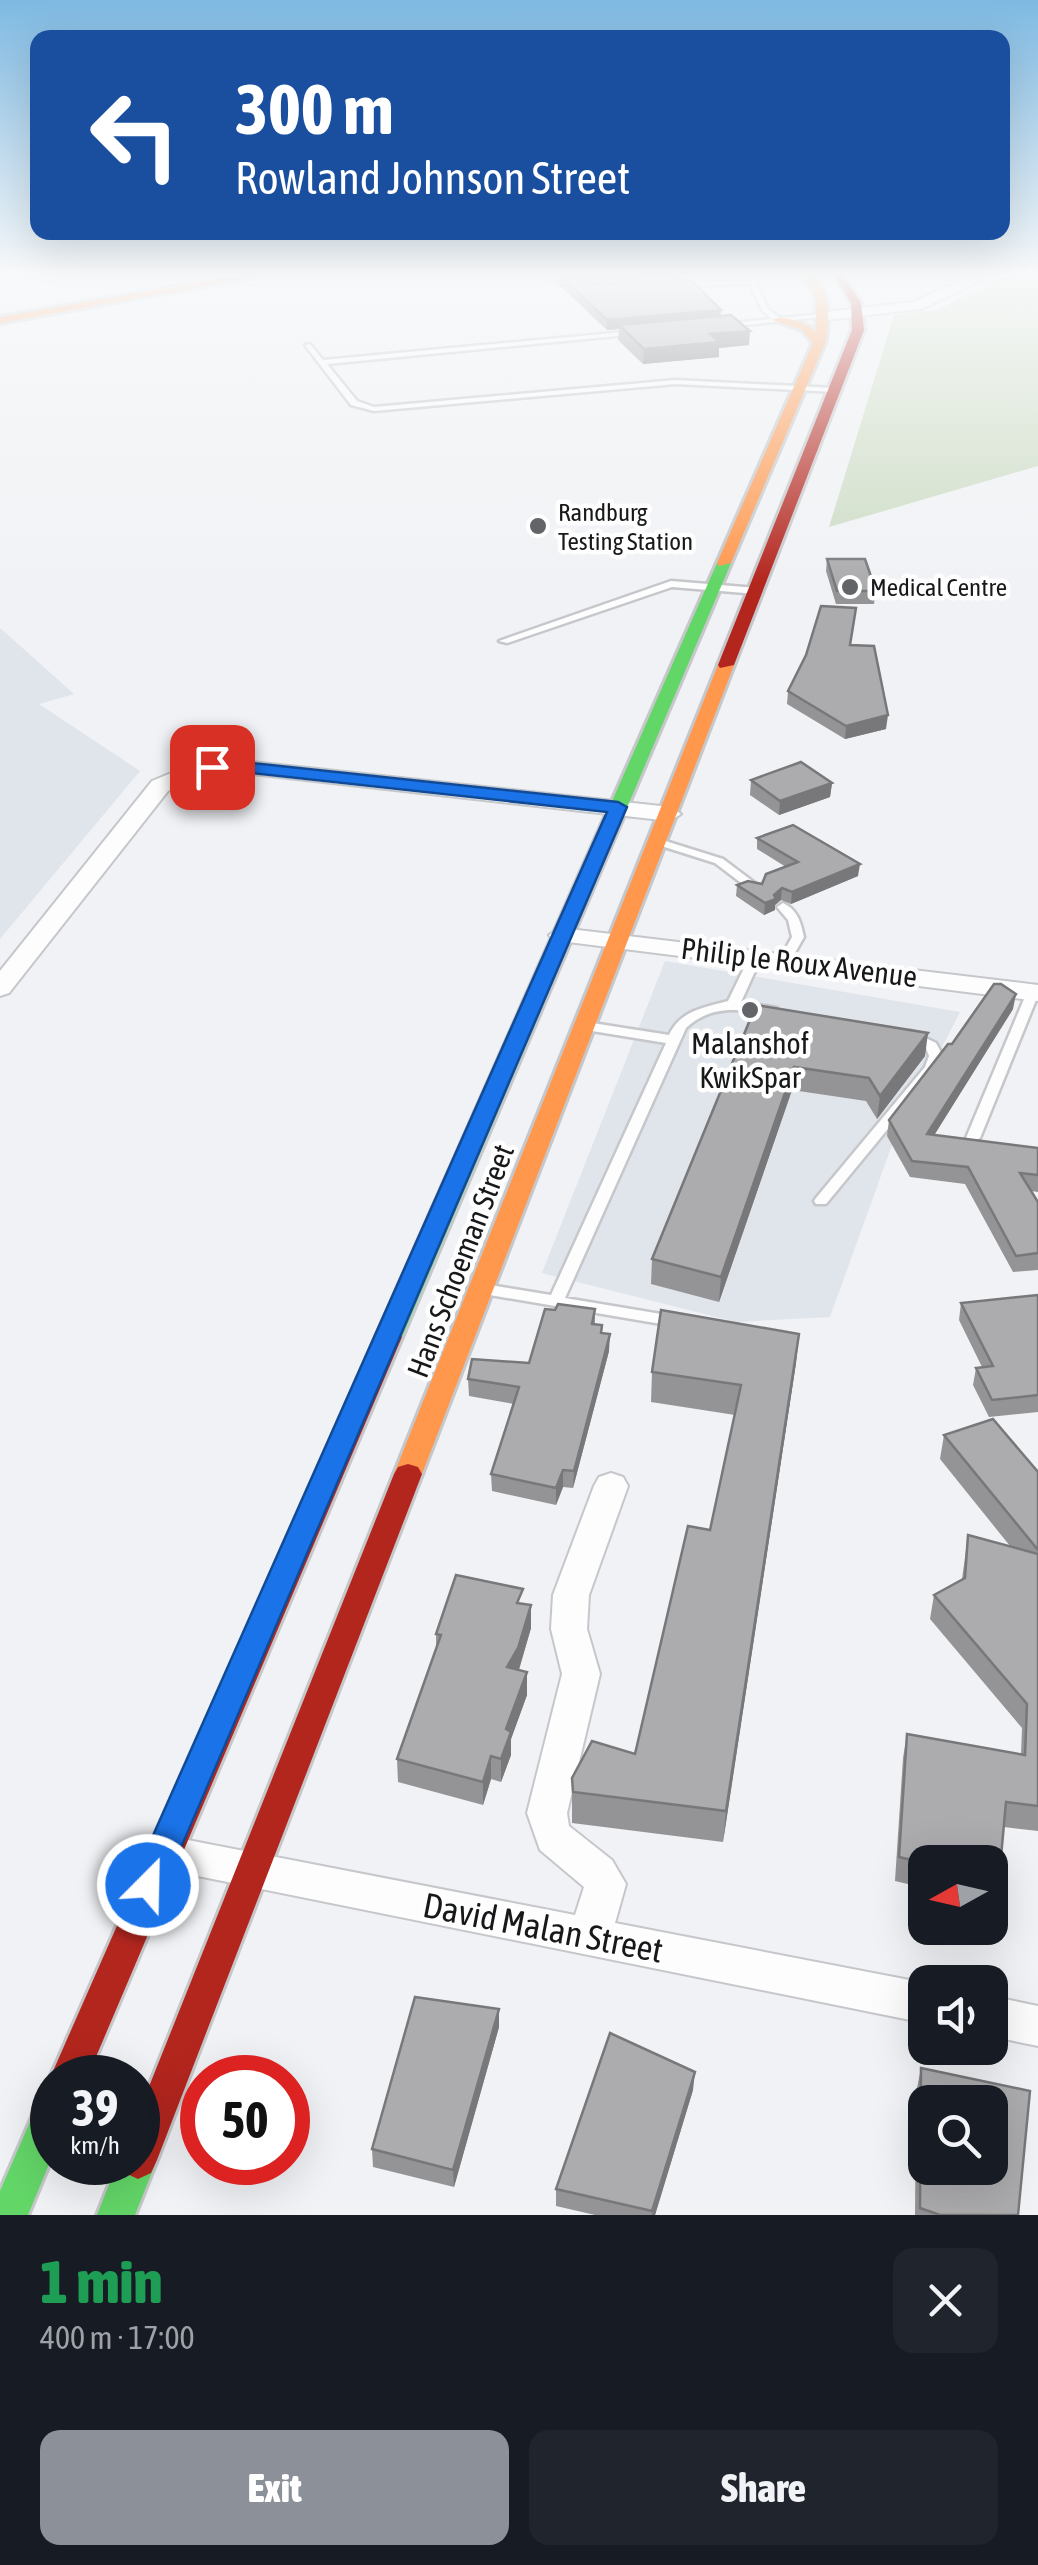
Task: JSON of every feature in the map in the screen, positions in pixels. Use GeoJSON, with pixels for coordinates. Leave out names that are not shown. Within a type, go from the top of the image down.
{"type":"FeatureCollection","features":[{"type":"Feature","properties":{"kind":"main road","name":"Hans Schoeman Street"},"geometry":{"type":"LineString","coordinates":[[78,2055],[561,935],[716,587],[804,375]]}},
{"type":"Feature","properties":{"kind":"main road","name":"Hans Schoeman Street"},"geometry":{"type":"LineString","coordinates":[[160,2104],[841,375]]}},
{"type":"Feature","properties":{"kind":"main road"},"geometry":{"type":"LineString","coordinates":[[9,2215],[30,2166]]}},
{"type":"Feature","properties":{"kind":"main road","name":"Hans Schoeman Street"},"geometry":{"type":"LineString","coordinates":[[116,2215],[128,2185]]}},
{"type":"Feature","properties":{"kind":"street"},"geometry":{"type":"LineString","coordinates":[[0,988],[153,794],[160,786],[188,772],[243,767],[670,814]]}},
{"type":"Feature","properties":{"kind":"street","name":"Philip le Roux Avenue"},"geometry":{"type":"LineString","coordinates":[[561,935],[1035,993]]}},
{"type":"Feature","properties":{"kind":"street"},"geometry":{"type":"LineString","coordinates":[[590,1938],[605,1884],[596,1868],[553,1841],[547,1813],[580,1674],[569,1629],[572,1595],[611,1486]]}},
{"type":"Feature","properties":{"kind":"street","name":"David Malan Street"},"geometry":{"type":"LineString","coordinates":[[162,1853],[908,2001]]}},
{"type":"Feature","properties":{"kind":"street"},"geometry":{"type":"LineString","coordinates":[[1008,2020],[1038,2026]]}},
{"type":"Feature","properties":{"kind":"lane"},"geometry":{"type":"LineString","coordinates":[[333,375],[354,402],[374,409],[676,382],[836,390]]}},
{"type":"Feature","properties":{"kind":"lane"},"geometry":{"type":"LineString","coordinates":[[504,640],[663,586],[756,591]]}},
{"type":"Feature","properties":{"kind":"lane"},"geometry":{"type":"LineString","coordinates":[[659,842],[719,861],[757,889]]}},
{"type":"Feature","properties":{"kind":"lane"},"geometry":{"type":"LineString","coordinates":[[783,907],[794,919],[798,937],[784,962]]}},
{"type":"Feature","properties":{"kind":"lane"},"geometry":{"type":"LineString","coordinates":[[733,1004],[755,958]]}},
{"type":"Feature","properties":{"kind":"lane"},"geometry":{"type":"LineString","coordinates":[[973,1138],[1035,993]]}},
{"type":"Feature","properties":{"kind":"lane"},"geometry":{"type":"LineString","coordinates":[[556,1302],[680,1026],[692,1015],[733,1004],[788,1014]]}},
{"type":"Feature","properties":{"kind":"lane"},"geometry":{"type":"LineString","coordinates":[[585,1026],[674,1040]]}},
{"type":"Feature","properties":{"kind":"lane"},"geometry":{"type":"LineString","coordinates":[[821,1201],[931,1068],[936,1056],[932,1046],[918,1036],[900,1033]]}},
{"type":"Feature","properties":{"kind":"lane"},"geometry":{"type":"LineString","coordinates":[[482,1289],[705,1326]]}},
{"type":"Feature","properties":{"kind":"shaded area"},"geometry":{"type":"Polygon","coordinates":[[[0,628],[74,694],[39,704],[140,771],[0,939],[0,628]]]}},
{"type":"Feature","properties":{"kind":"shaded area"},"geometry":{"type":"Polygon","coordinates":[[[665,961],[960,1012],[892,1145],[830,1317],[736,1322],[542,1273],[665,961]]]}},
{"type":"Feature","properties":{"kind":"green space"},"geometry":{"type":"Polygon","coordinates":[[[875,375],[1038,375],[1038,466],[829,527],[875,375]]]}},
{"type":"Feature","properties":{"kind":"building"},"geometry":{"type":"Polygon","coordinates":[[[827,559],[865,559],[876,591],[837,591],[827,559]]]}},
{"type":"Feature","properties":{"kind":"building"},"geometry":{"type":"Polygon","coordinates":[[[821,606],[856,608],[850,645],[874,646],[888,715],[846,726],[788,691],[806,655],[821,606]]]}},
{"type":"Feature","properties":{"kind":"building"},"geometry":{"type":"Polygon","coordinates":[[[801,762],[832,783],[780,801],[751,780],[801,762]]]}},
{"type":"Feature","properties":{"kind":"building"},"geometry":{"type":"Polygon","coordinates":[[[793,825],[860,864],[792,892],[782,888],[774,895],[776,899],[765,903],[737,885],[748,881],[762,884],[766,874],[798,862],[757,838],[793,825]]]}},
{"type":"Feature","properties":{"kind":"building"},"geometry":{"type":"Polygon","coordinates":[[[994,984],[1016,994],[927,1134],[1038,1148],[1038,1175],[1020,1173],[1038,1202],[1038,1253],[1016,1256],[968,1167],[912,1161],[889,1120],[948,1044],[952,1044],[994,984]]]}},
{"type":"Feature","properties":{"kind":"building"},"geometry":{"type":"Polygon","coordinates":[[[756,1005],[928,1033],[880,1096],[869,1078],[794,1067],[721,1277],[652,1259],[756,1005]]]}},
{"type":"Feature","properties":{"kind":"building"},"geometry":{"type":"Polygon","coordinates":[[[1038,1295],[1038,1395],[992,1400],[976,1368],[993,1366],[961,1303],[1038,1295]]]}},
{"type":"Feature","properties":{"kind":"building"},"geometry":{"type":"Polygon","coordinates":[[[558,1304],[595,1309],[592,1324],[602,1325],[601,1333],[610,1334],[574,1471],[563,1470],[556,1488],[491,1474],[519,1387],[468,1379],[472,1359],[529,1363],[545,1309],[555,1310],[558,1304]]]}},
{"type":"Feature","properties":{"kind":"building"},"geometry":{"type":"Polygon","coordinates":[[[661,1310],[799,1334],[726,1811],[573,1792],[572,1778],[592,1741],[635,1754],[688,1526],[710,1530],[741,1385],[652,1372],[661,1310]]]}},
{"type":"Feature","properties":{"kind":"building"},"geometry":{"type":"Polygon","coordinates":[[[993,1419],[1038,1472],[1038,1550],[944,1435],[993,1419]]]}},
{"type":"Feature","properties":{"kind":"building"},"geometry":{"type":"Polygon","coordinates":[[[968,1535],[1038,1554],[1038,1806],[1006,1802],[1002,1845],[908,1845],[908,1859],[899,1857],[907,1734],[1025,1755],[1027,1704],[934,1595],[965,1578],[968,1535]]]}},
{"type":"Feature","properties":{"kind":"building"},"geometry":{"type":"Polygon","coordinates":[[[456,1575],[523,1589],[517,1603],[531,1605],[518,1648],[507,1667],[527,1672],[506,1729],[511,1732],[501,1759],[491,1756],[483,1782],[397,1759],[441,1635],[436,1634],[456,1575]]]}},
{"type":"Feature","properties":{"kind":"building"},"geometry":{"type":"Polygon","coordinates":[[[415,1997],[499,2009],[453,2170],[372,2149],[415,1997]]]}},
{"type":"Feature","properties":{"kind":"building"},"geometry":{"type":"Polygon","coordinates":[[[610,2033],[695,2072],[652,2211],[556,2189],[610,2033]]]}},
{"type":"Feature","properties":{"kind":"building"},"geometry":{"type":"Polygon","coordinates":[[[921,2068],[1002,2085],[921,2085],[921,2068]]]}},
{"type":"Feature","properties":{"kind":"building"},"geometry":{"type":"Polygon","coordinates":[[[1008,2086],[1030,2091],[1018,2215],[940,2215],[920,2208],[920,2185],[1008,2185],[1008,2086]]]}},
{"type":"Feature","properties":{"kind":"traffic: fast"},"geometry":{"type":"LineString","coordinates":[[389,1337],[724,563]]}},
{"type":"Feature","properties":{"kind":"traffic: fast"},"geometry":{"type":"LineString","coordinates":[[9,2215],[30,2166]]}},
{"type":"Feature","properties":{"kind":"traffic: fast"},"geometry":{"type":"LineString","coordinates":[[116,2215],[128,2185]]}},
{"type":"Feature","properties":{"kind":"traffic: slow"},"geometry":{"type":"LineString","coordinates":[[724,563],[805,375]]}},
{"type":"Feature","properties":{"kind":"traffic: slow"},"geometry":{"type":"LineString","coordinates":[[408,1474],[726,665]]}},
{"type":"Feature","properties":{"kind":"traffic: jam"},"geometry":{"type":"LineString","coordinates":[[726,665],[840,375]]}},
{"type":"Feature","properties":{"kind":"traffic: jam"},"geometry":{"type":"LineString","coordinates":[[78,2055],[389,1337]]}},
{"type":"Feature","properties":{"kind":"traffic: jam"},"geometry":{"type":"LineString","coordinates":[[160,2104],[408,1474]]}},
{"type":"Feature","properties":{"kind":"place","name":"Randburg Testing Station"},"geometry":{"type":"Point","coordinates":[538,526]}},
{"type":"Feature","properties":{"kind":"place","name":"Medical Centre"},"geometry":{"type":"Point","coordinates":[850,587]}},
{"type":"Feature","properties":{"kind":"place","name":"Malanshof KwikSpar"},"geometry":{"type":"Point","coordinates":[750,1010]}},
{"type":"Feature","properties":{"kind":"route"},"geometry":{"type":"LineString","coordinates":[[148,1885],[618,807],[243,767],[212,767]]}}]}
